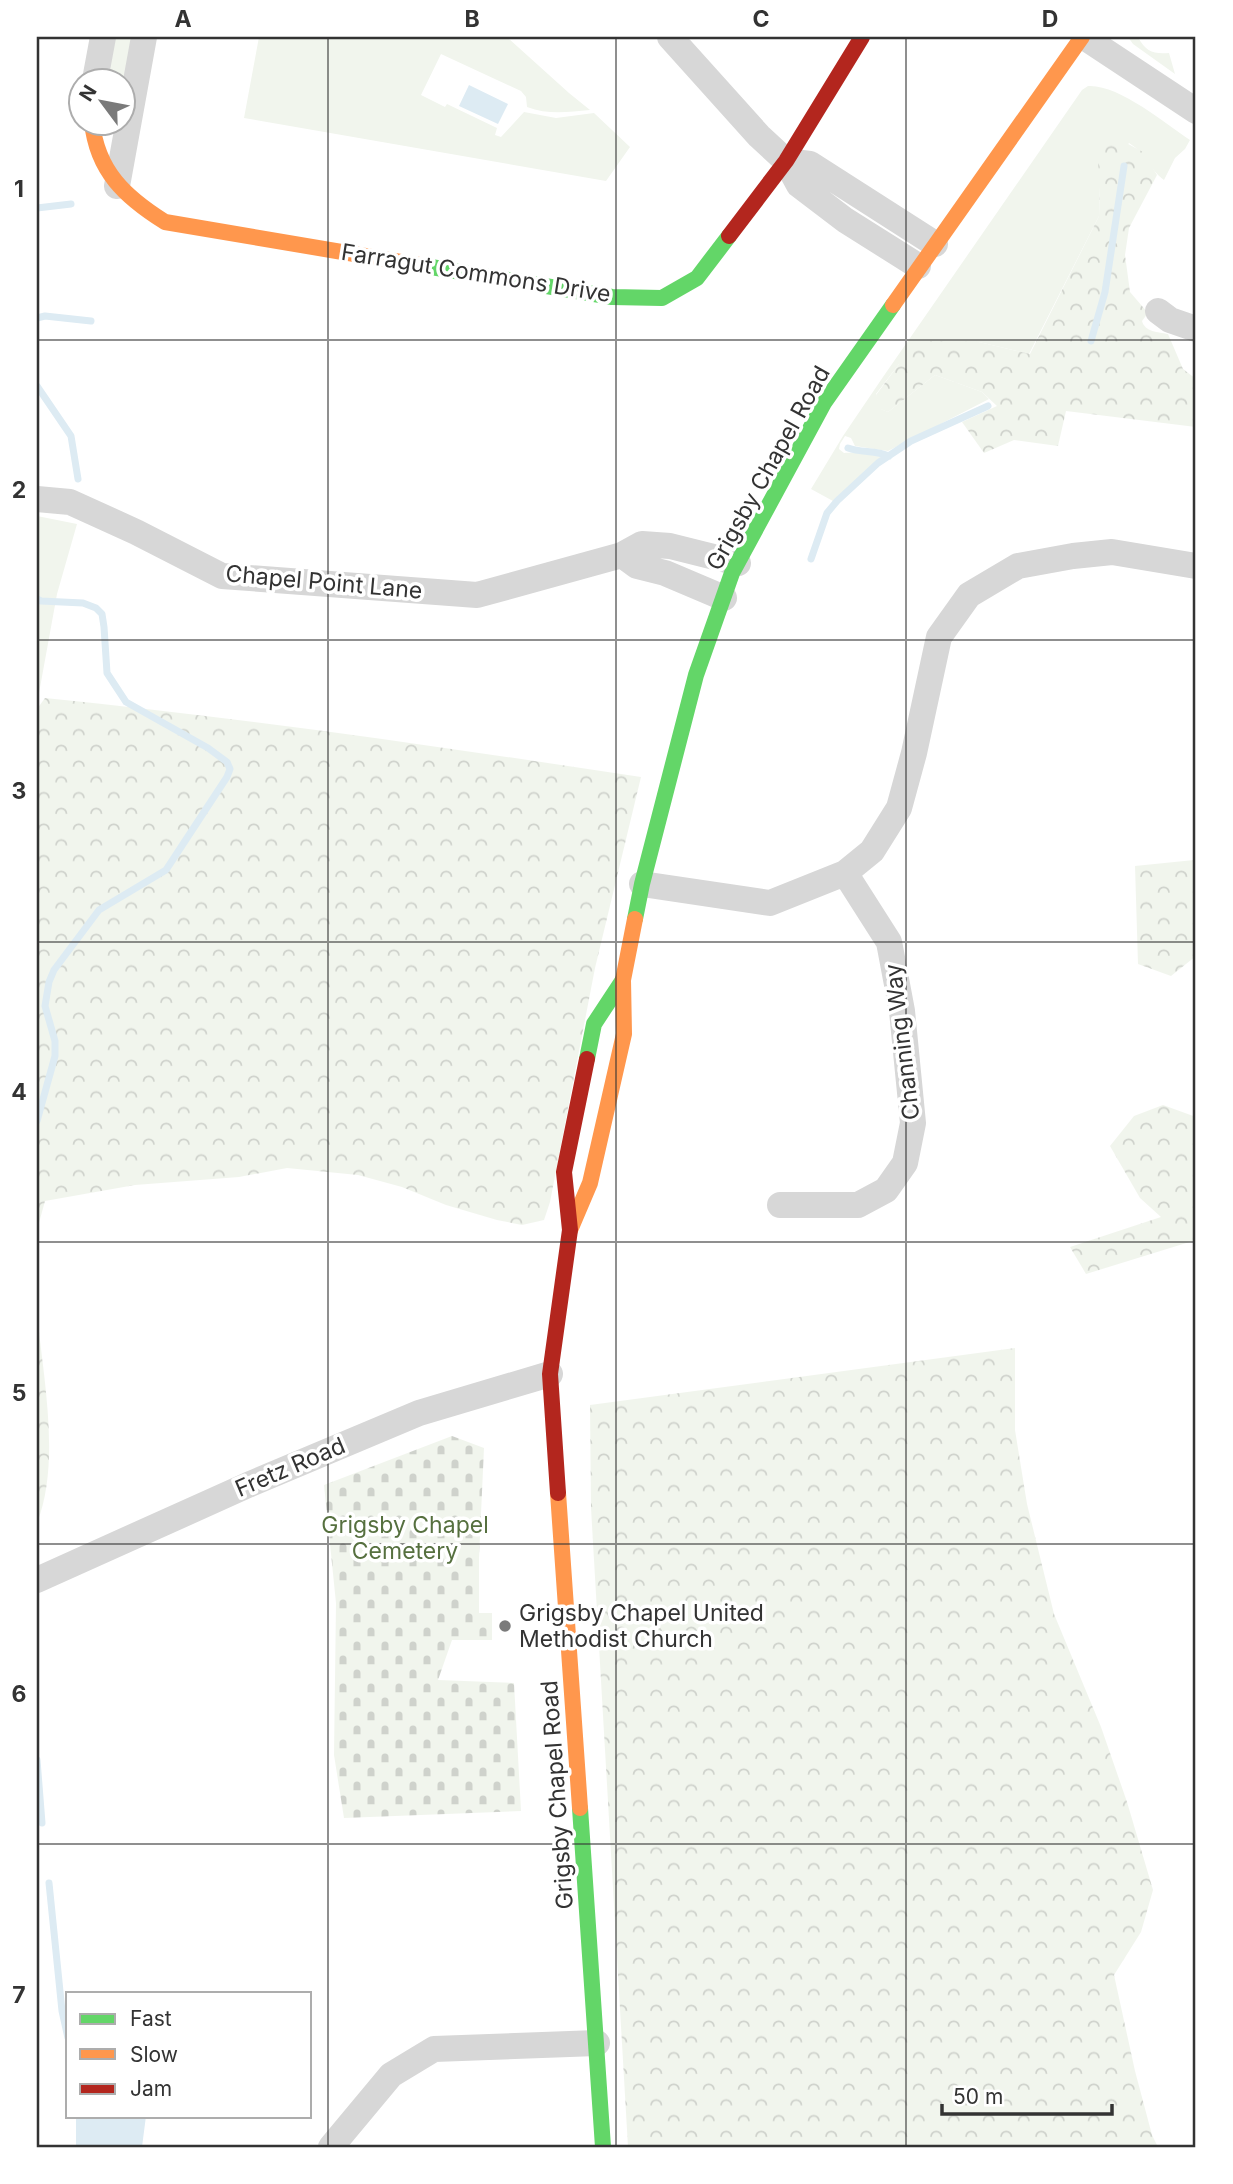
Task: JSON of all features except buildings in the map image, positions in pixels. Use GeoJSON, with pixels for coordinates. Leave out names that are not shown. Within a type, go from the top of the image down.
{"type":"FeatureCollection","features":[{"type":"Feature","properties":{"kind":"street"},"geometry":{"type":"LineString","coordinates":[[98,66],[103,37]]}},
{"type":"Feature","properties":{"kind":"street"},"geometry":{"type":"LineString","coordinates":[[117,186],[144,37]]}},
{"type":"Feature","properties":{"kind":"street"},"geometry":{"type":"LineString","coordinates":[[670,37],[786,161],[799,185],[845,220],[918,266]]}},
{"type":"Feature","properties":{"kind":"street","name":"Farragut Commons Drive"},"geometry":{"type":"LineString","coordinates":[[95,136],[98,155],[117,186],[141,208],[165,222],[612,297],[662,299],[697,278],[786,161],[862,37]]}},
{"type":"Feature","properties":{"kind":"street"},"geometry":{"type":"LineString","coordinates":[[1083,37],[1196,111]]}},
{"type":"Feature","properties":{"kind":"street","name":"Grigsby Chapel Road"},"geometry":{"type":"LineString","coordinates":[[570,1230],[590,1183],[624,1034],[623,980],[642,884],[696,676],[738,563],[824,403],[918,266],[1083,37]]}},
{"type":"Feature","properties":{"kind":"street"},"geometry":{"type":"LineString","coordinates":[[786,161],[810,164],[935,244]]}},
{"type":"Feature","properties":{"kind":"street"},"geometry":{"type":"LineString","coordinates":[[1158,311],[1170,320],[1196,329]]}},
{"type":"Feature","properties":{"kind":"street","name":"Chapel Point Lane"},"geometry":{"type":"LineString","coordinates":[[37,499],[70,502],[222,576],[477,595],[622,555],[642,544],[670,546],[738,563]]}},
{"type":"Feature","properties":{"kind":"street"},"geometry":{"type":"LineString","coordinates":[[642,884],[770,903],[845,873],[873,851],[899,808],[939,637],[969,595],[1018,566],[1073,556],[1112,552],[1196,566]]}},
{"type":"Feature","properties":{"kind":"street"},"geometry":{"type":"LineString","coordinates":[[622,555],[637,566],[665,573],[724,598]]}},
{"type":"Feature","properties":{"kind":"street","name":"Channing Way"},"geometry":{"type":"LineString","coordinates":[[779,1205],[858,1205],[886,1190],[905,1163],[914,1123],[902,1011],[889,942],[845,873]]}},
{"type":"Feature","properties":{"kind":"street","name":"Grigsby Chapel Road"},"geometry":{"type":"LineString","coordinates":[[603,2147],[550,1374],[570,1230],[564,1172],[594,1024],[623,980]]}},
{"type":"Feature","properties":{"kind":"street","name":"Fretz Road"},"geometry":{"type":"LineString","coordinates":[[37,1580],[242,1487],[419,1413],[550,1374]]}},
{"type":"Feature","properties":{"kind":"street"},"geometry":{"type":"LineString","coordinates":[[331,2147],[391,2075],[434,2049],[597,2043]]}},
{"type":"Feature","properties":{"kind":"green space"},"geometry":{"type":"Polygon","coordinates":[[[112,37],[135,37],[130,66],[107,66],[112,37]]]}},
{"type":"Feature","properties":{"kind":"green space"},"geometry":{"type":"Polygon","coordinates":[[[259,37],[507,37],[590,110],[550,112],[527,107],[526,97],[521,91],[441,54],[421,95],[445,107],[447,104],[497,128],[495,135],[501,137],[524,112],[556,118],[594,113],[630,147],[606,181],[244,118],[259,37]]]}},
{"type":"Feature","properties":{"kind":"green space"},"geometry":{"type":"Polygon","coordinates":[[[1128,37],[1138,37],[1150,51],[1169,53],[1175,74],[1133,44],[1128,37]]]}},
{"type":"Feature","properties":{"kind":"green space"},"geometry":{"type":"Polygon","coordinates":[[[1088,86],[1113,91],[1127,98],[1190,140],[1175,158],[1164,180],[1129,143],[1100,186],[1099,216],[1029,354],[979,342],[899,364],[876,394],[881,409],[888,412],[935,375],[982,392],[989,399],[888,451],[855,446],[851,438],[845,436],[839,449],[844,453],[884,456],[833,501],[811,489],[843,436],[883,377],[1082,90],[1088,86]]]}},
{"type":"Feature","properties":{"kind":"green space"},"geometry":{"type":"Polygon","coordinates":[[[1119,139],[1143,152],[1157,175],[1129,228],[1125,255],[1130,292],[1148,313],[1142,321],[1144,325],[1152,331],[1168,334],[1183,369],[1196,379],[1196,427],[1066,411],[1058,446],[1014,440],[984,453],[962,422],[997,406],[982,392],[935,375],[888,412],[880,409],[876,395],[899,364],[921,341],[979,342],[1030,354],[1099,216],[1097,150],[1105,141],[1119,139]]]}},
{"type":"Feature","properties":{"kind":"green space"},"geometry":{"type":"Polygon","coordinates":[[[37,516],[77,524],[57,594],[37,704],[37,516]]]}},
{"type":"Feature","properties":{"kind":"green space"},"geometry":{"type":"Polygon","coordinates":[[[45,698],[343,734],[641,777],[595,968],[550,1202],[544,1220],[522,1225],[497,1220],[446,1205],[402,1187],[358,1175],[287,1168],[239,1177],[135,1185],[45,1201],[37,1230],[37,709],[45,698]]]}},
{"type":"Feature","properties":{"kind":"green space"},"geometry":{"type":"Polygon","coordinates":[[[1196,855],[1196,956],[1171,976],[1138,964],[1135,866],[1194,860],[1196,855]]]}},
{"type":"Feature","properties":{"kind":"green space"},"geometry":{"type":"Polygon","coordinates":[[[1163,1105],[1196,1117],[1196,1240],[1086,1274],[1070,1247],[1161,1217],[1140,1198],[1110,1146],[1134,1116],[1163,1105]]]}},
{"type":"Feature","properties":{"kind":"green space"},"geometry":{"type":"Polygon","coordinates":[[[37,1313],[49,1447],[44,1499],[37,1523],[37,1313]]]}},
{"type":"Feature","properties":{"kind":"green space"},"geometry":{"type":"Polygon","coordinates":[[[1015,1348],[1015,1430],[1027,1504],[1054,1614],[1101,1727],[1153,1890],[1141,1932],[1114,1975],[1135,2071],[1152,2135],[1158,2147],[628,2147],[591,1508],[590,1405],[1015,1348]]]}},
{"type":"Feature","properties":{"kind":"green space","name":"Grigsby Chapel Cemetery"},"geometry":{"type":"Polygon","coordinates":[[[452,1436],[484,1448],[479,1613],[492,1613],[492,1640],[452,1640],[438,1680],[514,1683],[521,1811],[344,1818],[334,1755],[336,1603],[324,1485],[452,1436]]]}},
{"type":"Feature","properties":{"kind":"shaded area"},"geometry":{"type":"Polygon","coordinates":[[[469,85],[508,104],[498,124],[459,106],[469,85]]]}},
{"type":"Feature","properties":{"kind":"shaded area"},"geometry":{"type":"Polygon","coordinates":[[[76,2118],[146,2118],[142,2147],[76,2147],[76,2118]]]}},
{"type":"Feature","properties":{"kind":"waterway"},"geometry":{"type":"LineString","coordinates":[[1091,341],[1105,292],[1124,166]]}},
{"type":"Feature","properties":{"kind":"waterway"},"geometry":{"type":"LineString","coordinates":[[37,208],[71,204]]}},
{"type":"Feature","properties":{"kind":"waterway"},"geometry":{"type":"LineString","coordinates":[[37,318],[45,316],[91,321]]}},
{"type":"Feature","properties":{"kind":"waterway"},"geometry":{"type":"LineString","coordinates":[[37,386],[71,436],[78,479]]}},
{"type":"Feature","properties":{"kind":"waterway"},"geometry":{"type":"LineString","coordinates":[[811,559],[827,513],[878,463],[911,441],[988,406]]}},
{"type":"Feature","properties":{"kind":"waterway"},"geometry":{"type":"LineString","coordinates":[[848,448],[889,456]]}},
{"type":"Feature","properties":{"kind":"waterway"},"geometry":{"type":"LineString","coordinates":[[37,599],[83,603],[96,608],[102,614],[107,673],[126,702],[208,748],[227,762],[230,769],[166,870],[99,910],[54,970],[45,1006],[55,1041],[55,1056],[37,1121]]}},
{"type":"Feature","properties":{"kind":"waterway"},"geometry":{"type":"LineString","coordinates":[[37,1760],[42,1823]]}},
{"type":"Feature","properties":{"kind":"waterway"},"geometry":{"type":"LineString","coordinates":[[49,1883],[66,2029]]}},
{"type":"Feature","properties":{"kind":"traffic: fast"},"geometry":{"type":"LineString","coordinates":[[419,265],[612,297],[662,298],[697,278],[729,236]]}},
{"type":"Feature","properties":{"kind":"traffic: fast"},"geometry":{"type":"LineString","coordinates":[[635,919],[696,675],[732,573],[824,403],[893,305]]}},
{"type":"Feature","properties":{"kind":"traffic: fast"},"geometry":{"type":"LineString","coordinates":[[587,1059],[594,1024],[623,980]]}},
{"type":"Feature","properties":{"kind":"traffic: fast"},"geometry":{"type":"LineString","coordinates":[[580,1808],[603,2147]]}},
{"type":"Feature","properties":{"kind":"traffic: slow"},"geometry":{"type":"LineString","coordinates":[[893,305],[1082,37]]}},
{"type":"Feature","properties":{"kind":"traffic: slow"},"geometry":{"type":"LineString","coordinates":[[94,136],[100,155],[115,181],[137,203],[165,222],[419,265]]}},
{"type":"Feature","properties":{"kind":"traffic: slow"},"geometry":{"type":"LineString","coordinates":[[570,1230],[590,1183],[624,1034],[623,980],[635,919]]}},
{"type":"Feature","properties":{"kind":"traffic: slow"},"geometry":{"type":"LineString","coordinates":[[558,1493],[580,1808]]}},
{"type":"Feature","properties":{"kind":"traffic: jam"},"geometry":{"type":"LineString","coordinates":[[729,236],[786,161],[862,37]]}},
{"type":"Feature","properties":{"kind":"traffic: jam"},"geometry":{"type":"LineString","coordinates":[[558,1493],[550,1374],[570,1230],[564,1172],[587,1059]]}},
{"type":"Feature","properties":{"kind":"place","name":"Grigsby Chapel United Methodist Church"},"geometry":{"type":"Point","coordinates":[505,1626]}}]}
